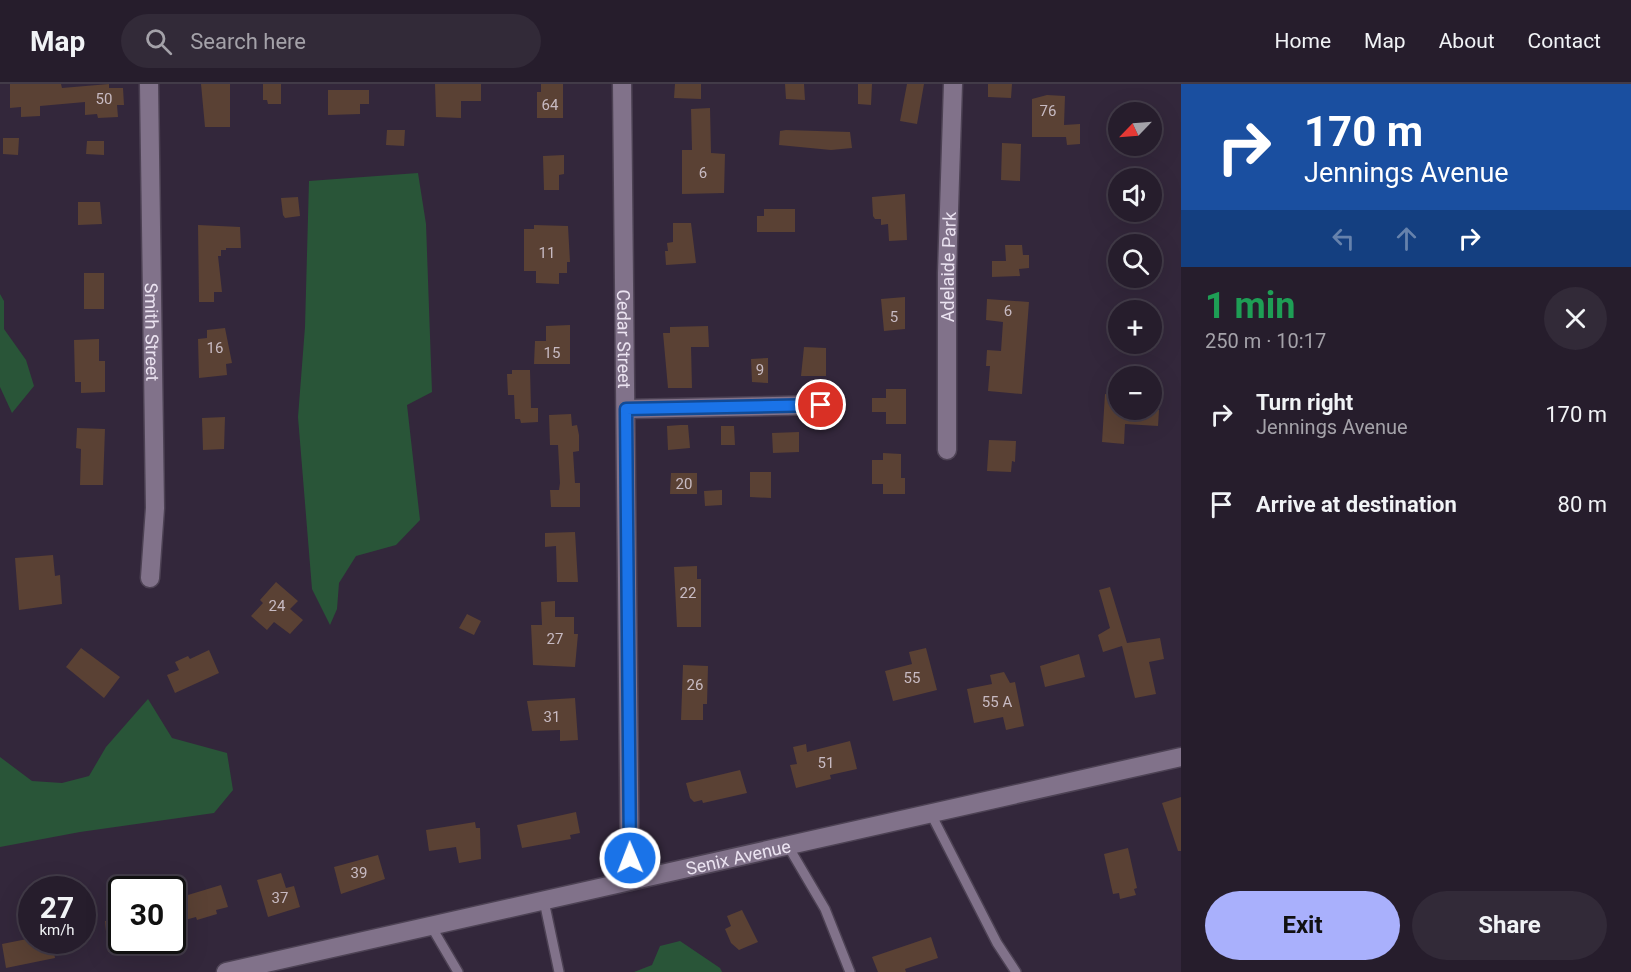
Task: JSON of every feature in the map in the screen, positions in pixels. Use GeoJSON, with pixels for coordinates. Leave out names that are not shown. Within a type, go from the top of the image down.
{"type":"FeatureCollection","features":[{"type":"Feature","properties":{"kind":"street","name":"Smith Street"},"geometry":{"type":"LineString","coordinates":[[149,84],[155,508],[150,578]]}},
{"type":"Feature","properties":{"kind":"street","name":"Cedar Street"},"geometry":{"type":"LineString","coordinates":[[622,84],[630,881]]}},
{"type":"Feature","properties":{"kind":"street","name":"Adelaide Park"},"geometry":{"type":"LineString","coordinates":[[947,450],[947,273],[953,84]]}},
{"type":"Feature","properties":{"kind":"street"},"geometry":{"type":"LineString","coordinates":[[626,409],[821,405]]}},
{"type":"Feature","properties":{"kind":"street","name":"Senix Avenue"},"geometry":{"type":"LineString","coordinates":[[226,972],[1181,757]]}},
{"type":"Feature","properties":{"kind":"lane"},"geometry":{"type":"LineString","coordinates":[[931,814],[997,943],[1016,972]]}},
{"type":"Feature","properties":{"kind":"lane"},"geometry":{"type":"LineString","coordinates":[[788,846],[825,909],[850,972]]}},
{"type":"Feature","properties":{"kind":"lane"},"geometry":{"type":"LineString","coordinates":[[544,901],[559,972]]}},
{"type":"Feature","properties":{"kind":"lane"},"geometry":{"type":"LineString","coordinates":[[431,926],[458,972]]}},
{"type":"Feature","properties":{"kind":"green space"},"geometry":{"type":"Polygon","coordinates":[[[418,173],[426,224],[432,392],[407,405],[420,520],[396,545],[356,556],[339,583],[337,609],[330,625],[312,589],[298,417],[305,327],[309,181],[418,173]]]}},
{"type":"Feature","properties":{"kind":"green space"},"geometry":{"type":"Polygon","coordinates":[[[0,294],[4,301],[4,329],[26,360],[34,386],[12,413],[0,387],[0,294]]]}},
{"type":"Feature","properties":{"kind":"green space"},"geometry":{"type":"Polygon","coordinates":[[[148,699],[172,738],[227,753],[233,790],[214,813],[80,832],[0,847],[0,757],[32,781],[62,783],[89,776],[106,747],[148,699]]]}},
{"type":"Feature","properties":{"kind":"green space"},"geometry":{"type":"Polygon","coordinates":[[[680,941],[720,968],[722,972],[634,972],[652,965],[660,946],[680,941]]]}},
{"type":"Feature","properties":{"kind":"building"},"geometry":{"type":"Polygon","coordinates":[[[10,84],[61,84],[62,88],[109,84],[109,88],[123,88],[124,105],[117,105],[118,117],[98,118],[97,114],[85,115],[85,102],[40,106],[40,116],[21,117],[21,107],[10,108],[10,84]]]}},
{"type":"Feature","properties":{"kind":"building"},"geometry":{"type":"Polygon","coordinates":[[[201,84],[230,84],[230,127],[205,127],[201,84]]]}},
{"type":"Feature","properties":{"kind":"building"},"geometry":{"type":"Polygon","coordinates":[[[263,84],[281,84],[281,104],[268,104],[267,100],[263,100],[263,84]]]}},
{"type":"Feature","properties":{"kind":"building"},"geometry":{"type":"Polygon","coordinates":[[[435,84],[481,84],[481,101],[461,101],[461,118],[436,117],[435,84]]]}},
{"type":"Feature","properties":{"kind":"building"},"geometry":{"type":"Polygon","coordinates":[[[541,84],[563,84],[563,118],[537,118],[537,92],[541,92],[541,84]]]}},
{"type":"Feature","properties":{"kind":"building"},"geometry":{"type":"Polygon","coordinates":[[[675,84],[701,84],[701,99],[674,98],[675,84]]]}},
{"type":"Feature","properties":{"kind":"building"},"geometry":{"type":"Polygon","coordinates":[[[785,84],[804,84],[805,100],[786,99],[785,84]]]}},
{"type":"Feature","properties":{"kind":"building"},"geometry":{"type":"Polygon","coordinates":[[[858,84],[872,84],[871,105],[858,104],[858,84]]]}},
{"type":"Feature","properties":{"kind":"building"},"geometry":{"type":"Polygon","coordinates":[[[907,84],[924,84],[917,124],[900,121],[907,84]]]}},
{"type":"Feature","properties":{"kind":"building"},"geometry":{"type":"Polygon","coordinates":[[[988,84],[1012,84],[1011,98],[988,97],[988,84]]]}},
{"type":"Feature","properties":{"kind":"building"},"geometry":{"type":"Polygon","coordinates":[[[328,90],[369,90],[369,104],[360,104],[360,114],[328,115],[328,90]]]}},
{"type":"Feature","properties":{"kind":"building"},"geometry":{"type":"Polygon","coordinates":[[[1047,95],[1065,96],[1064,125],[1080,124],[1080,144],[1067,145],[1066,137],[1032,137],[1032,99],[1047,95]]]}},
{"type":"Feature","properties":{"kind":"building"},"geometry":{"type":"Polygon","coordinates":[[[710,108],[711,153],[725,154],[724,193],[682,194],[682,150],[692,150],[691,109],[710,108]]]}},
{"type":"Feature","properties":{"kind":"building"},"geometry":{"type":"Polygon","coordinates":[[[387,130],[405,130],[404,146],[386,145],[387,130]]]}},
{"type":"Feature","properties":{"kind":"building"},"geometry":{"type":"Polygon","coordinates":[[[780,131],[850,132],[852,148],[831,150],[779,145],[780,131]]]}},
{"type":"Feature","properties":{"kind":"building"},"geometry":{"type":"Polygon","coordinates":[[[3,138],[19,138],[18,155],[3,154],[3,138]]]}},
{"type":"Feature","properties":{"kind":"building"},"geometry":{"type":"Polygon","coordinates":[[[87,141],[104,141],[104,155],[86,154],[87,141]]]}},
{"type":"Feature","properties":{"kind":"building"},"geometry":{"type":"Polygon","coordinates":[[[1002,143],[1021,144],[1020,181],[1001,180],[1002,143]]]}},
{"type":"Feature","properties":{"kind":"building"},"geometry":{"type":"Polygon","coordinates":[[[564,155],[564,174],[559,175],[559,190],[544,190],[543,156],[564,155]]]}},
{"type":"Feature","properties":{"kind":"building"},"geometry":{"type":"Polygon","coordinates":[[[905,194],[907,240],[889,241],[888,224],[881,225],[881,219],[875,219],[873,216],[872,197],[905,194]]]}},
{"type":"Feature","properties":{"kind":"building"},"geometry":{"type":"Polygon","coordinates":[[[298,197],[300,216],[285,218],[281,198],[298,197]]]}},
{"type":"Feature","properties":{"kind":"building"},"geometry":{"type":"Polygon","coordinates":[[[78,202],[100,202],[102,224],[78,225],[78,202]]]}},
{"type":"Feature","properties":{"kind":"building"},"geometry":{"type":"Polygon","coordinates":[[[764,209],[795,209],[795,232],[757,232],[757,216],[764,216],[764,209]]]}},
{"type":"Feature","properties":{"kind":"building"},"geometry":{"type":"Polygon","coordinates":[[[673,223],[691,223],[696,263],[666,265],[665,251],[668,251],[667,243],[673,242],[673,223]]]}},
{"type":"Feature","properties":{"kind":"building"},"geometry":{"type":"Polygon","coordinates":[[[198,225],[240,227],[241,248],[226,248],[226,250],[221,250],[221,256],[218,256],[222,292],[214,292],[214,302],[199,302],[198,225]]]}},
{"type":"Feature","properties":{"kind":"building"},"geometry":{"type":"Polygon","coordinates":[[[534,225],[568,226],[570,262],[567,262],[567,273],[559,273],[559,284],[536,283],[536,271],[524,271],[524,229],[534,229],[534,225]]]}},
{"type":"Feature","properties":{"kind":"building"},"geometry":{"type":"Polygon","coordinates":[[[1005,245],[1022,245],[1023,255],[1029,255],[1029,268],[1019,269],[1020,276],[992,277],[992,261],[1006,261],[1005,245]]]}},
{"type":"Feature","properties":{"kind":"building"},"geometry":{"type":"Polygon","coordinates":[[[84,273],[104,273],[104,309],[84,309],[84,273]]]}},
{"type":"Feature","properties":{"kind":"building"},"geometry":{"type":"Polygon","coordinates":[[[905,297],[905,329],[884,331],[881,299],[905,297]]]}},
{"type":"Feature","properties":{"kind":"building"},"geometry":{"type":"Polygon","coordinates":[[[987,299],[1029,302],[1022,394],[988,391],[990,366],[986,366],[987,350],[1001,351],[1003,322],[986,320],[987,299]]]}},
{"type":"Feature","properties":{"kind":"building"},"geometry":{"type":"Polygon","coordinates":[[[570,325],[570,364],[534,364],[535,341],[546,341],[546,326],[570,325]]]}},
{"type":"Feature","properties":{"kind":"building"},"geometry":{"type":"Polygon","coordinates":[[[708,326],[709,347],[691,347],[692,388],[668,388],[663,333],[670,333],[670,327],[708,326]]]}},
{"type":"Feature","properties":{"kind":"building"},"geometry":{"type":"Polygon","coordinates":[[[225,328],[232,363],[226,364],[227,375],[199,378],[198,339],[207,338],[207,330],[225,328]]]}},
{"type":"Feature","properties":{"kind":"building"},"geometry":{"type":"Polygon","coordinates":[[[99,339],[99,361],[105,361],[105,392],[81,393],[81,382],[75,382],[74,340],[99,339]]]}},
{"type":"Feature","properties":{"kind":"building"},"geometry":{"type":"Polygon","coordinates":[[[804,347],[826,348],[826,376],[801,376],[804,347]]]}},
{"type":"Feature","properties":{"kind":"building"},"geometry":{"type":"Polygon","coordinates":[[[768,358],[768,383],[752,382],[751,359],[768,358]]]}},
{"type":"Feature","properties":{"kind":"building"},"geometry":{"type":"Polygon","coordinates":[[[512,370],[530,370],[531,408],[538,408],[538,422],[521,423],[520,419],[515,419],[514,395],[508,395],[507,374],[512,374],[512,370]]]}},
{"type":"Feature","properties":{"kind":"building"},"geometry":{"type":"Polygon","coordinates":[[[886,389],[906,389],[906,424],[886,424],[886,412],[872,412],[872,398],[886,398],[886,389]]]}},
{"type":"Feature","properties":{"kind":"building"},"geometry":{"type":"Polygon","coordinates":[[[1105,394],[1108,394],[1108,420],[1158,420],[1158,426],[1125,424],[1124,444],[1102,442],[1105,394]]]}},
{"type":"Feature","properties":{"kind":"building"},"geometry":{"type":"Polygon","coordinates":[[[571,414],[572,426],[577,425],[579,435],[579,451],[573,452],[575,483],[580,483],[580,507],[551,507],[550,490],[559,490],[560,483],[558,445],[550,445],[549,415],[571,414]]]}},
{"type":"Feature","properties":{"kind":"building"},"geometry":{"type":"Polygon","coordinates":[[[225,417],[224,449],[203,450],[202,418],[225,417]]]}},
{"type":"Feature","properties":{"kind":"building"},"geometry":{"type":"Polygon","coordinates":[[[688,425],[690,448],[668,450],[667,426],[688,425]]]}},
{"type":"Feature","properties":{"kind":"building"},"geometry":{"type":"Polygon","coordinates":[[[721,426],[734,426],[735,445],[721,445],[721,426]]]}},
{"type":"Feature","properties":{"kind":"building"},"geometry":{"type":"Polygon","coordinates":[[[77,428],[105,429],[103,485],[80,485],[81,449],[76,448],[77,428]]]}},
{"type":"Feature","properties":{"kind":"building"},"geometry":{"type":"Polygon","coordinates":[[[799,432],[799,452],[773,453],[772,433],[799,432]]]}},
{"type":"Feature","properties":{"kind":"building"},"geometry":{"type":"Polygon","coordinates":[[[989,440],[1016,441],[1015,462],[1012,461],[1011,472],[987,471],[989,440]]]}},
{"type":"Feature","properties":{"kind":"building"},"geometry":{"type":"Polygon","coordinates":[[[883,453],[901,454],[901,478],[905,478],[905,494],[883,494],[883,484],[872,484],[872,460],[883,460],[883,453]]]}},
{"type":"Feature","properties":{"kind":"building"},"geometry":{"type":"Polygon","coordinates":[[[750,472],[771,472],[771,498],[750,497],[750,472]]]}},
{"type":"Feature","properties":{"kind":"building"},"geometry":{"type":"Polygon","coordinates":[[[671,473],[697,473],[697,494],[670,494],[671,473]]]}},
{"type":"Feature","properties":{"kind":"building"},"geometry":{"type":"Polygon","coordinates":[[[722,490],[722,505],[705,506],[704,491],[722,490]]]}},
{"type":"Feature","properties":{"kind":"building"},"geometry":{"type":"Polygon","coordinates":[[[575,532],[578,582],[557,582],[556,546],[545,547],[545,533],[575,532]]]}},
{"type":"Feature","properties":{"kind":"building"},"geometry":{"type":"Polygon","coordinates":[[[53,555],[55,576],[60,575],[62,604],[19,610],[15,558],[53,555]]]}},
{"type":"Feature","properties":{"kind":"building"},"geometry":{"type":"Polygon","coordinates":[[[697,566],[697,579],[701,579],[701,627],[677,627],[674,567],[697,566]]]}},
{"type":"Feature","properties":{"kind":"building"},"geometry":{"type":"Polygon","coordinates":[[[276,582],[298,601],[290,609],[303,620],[290,634],[274,622],[267,630],[251,616],[263,603],[260,600],[276,582]]]}},
{"type":"Feature","properties":{"kind":"building"},"geometry":{"type":"Polygon","coordinates":[[[1110,587],[1127,643],[1160,638],[1164,659],[1149,662],[1156,694],[1135,698],[1122,646],[1103,652],[1098,635],[1110,628],[1099,590],[1110,587]]]}},
{"type":"Feature","properties":{"kind":"building"},"geometry":{"type":"Polygon","coordinates":[[[555,601],[555,617],[574,617],[574,634],[578,634],[575,667],[533,665],[531,625],[542,625],[541,602],[555,601]]]}},
{"type":"Feature","properties":{"kind":"building"},"geometry":{"type":"Polygon","coordinates":[[[467,614],[481,621],[474,635],[459,628],[467,614]]]}},
{"type":"Feature","properties":{"kind":"building"},"geometry":{"type":"Polygon","coordinates":[[[81,648],[120,677],[104,698],[66,667],[81,648]]]}},
{"type":"Feature","properties":{"kind":"building"},"geometry":{"type":"Polygon","coordinates":[[[926,648],[937,690],[893,701],[885,671],[912,664],[909,652],[926,648]]]}},
{"type":"Feature","properties":{"kind":"building"},"geometry":{"type":"Polygon","coordinates":[[[209,650],[219,673],[175,693],[167,675],[179,670],[175,662],[188,656],[190,659],[209,650]]]}},
{"type":"Feature","properties":{"kind":"building"},"geometry":{"type":"Polygon","coordinates":[[[1079,654],[1085,677],[1045,687],[1040,666],[1079,654]]]}},
{"type":"Feature","properties":{"kind":"building"},"geometry":{"type":"Polygon","coordinates":[[[683,665],[708,666],[707,704],[703,704],[703,720],[681,720],[683,665]]]}},
{"type":"Feature","properties":{"kind":"building"},"geometry":{"type":"Polygon","coordinates":[[[1004,672],[1010,683],[1015,682],[1024,726],[1006,730],[1003,717],[974,723],[967,689],[992,684],[990,675],[1004,672]]]}},
{"type":"Feature","properties":{"kind":"building"},"geometry":{"type":"Polygon","coordinates":[[[575,698],[578,740],[560,741],[560,730],[532,731],[527,701],[575,698]]]}},
{"type":"Feature","properties":{"kind":"building"},"geometry":{"type":"Polygon","coordinates":[[[850,741],[857,769],[830,775],[831,779],[796,788],[790,765],[797,764],[793,747],[806,744],[807,752],[850,741]]]}},
{"type":"Feature","properties":{"kind":"building"},"geometry":{"type":"Polygon","coordinates":[[[740,770],[747,793],[703,803],[702,800],[694,802],[690,798],[686,783],[740,770]]]}},
{"type":"Feature","properties":{"kind":"building"},"geometry":{"type":"Polygon","coordinates":[[[1181,797],[1181,851],[1178,851],[1162,803],[1181,797]]]}},
{"type":"Feature","properties":{"kind":"building"},"geometry":{"type":"Polygon","coordinates":[[[576,812],[580,833],[570,835],[571,839],[522,848],[517,825],[576,812]]]}},
{"type":"Feature","properties":{"kind":"building"},"geometry":{"type":"Polygon","coordinates":[[[475,822],[476,828],[480,828],[481,859],[459,863],[456,847],[429,851],[426,830],[475,822]]]}},
{"type":"Feature","properties":{"kind":"building"},"geometry":{"type":"Polygon","coordinates":[[[1128,848],[1137,888],[1134,889],[1136,895],[1120,899],[1119,893],[1113,894],[1104,854],[1128,848]]]}},
{"type":"Feature","properties":{"kind":"building"},"geometry":{"type":"Polygon","coordinates":[[[378,855],[385,879],[341,894],[334,867],[378,855]]]}},
{"type":"Feature","properties":{"kind":"building"},"geometry":{"type":"Polygon","coordinates":[[[281,873],[286,888],[294,886],[300,907],[268,917],[257,880],[281,873]]]}},
{"type":"Feature","properties":{"kind":"building"},"geometry":{"type":"Polygon","coordinates":[[[221,885],[228,907],[216,910],[217,914],[197,920],[196,917],[186,920],[186,896],[221,885]]]}},
{"type":"Feature","properties":{"kind":"building"},"geometry":{"type":"Polygon","coordinates":[[[742,910],[758,942],[739,950],[731,943],[725,929],[731,926],[727,916],[742,910]]]}},
{"type":"Feature","properties":{"kind":"building"},"geometry":{"type":"Polygon","coordinates":[[[105,921],[108,921],[108,952],[105,921]]]}},
{"type":"Feature","properties":{"kind":"building"},"geometry":{"type":"Polygon","coordinates":[[[931,937],[938,958],[905,969],[906,972],[878,972],[872,957],[931,937]]]}},
{"type":"Feature","properties":{"kind":"building"},"geometry":{"type":"Polygon","coordinates":[[[18,941],[18,954],[54,954],[55,958],[6,968],[2,944],[18,941]]]}},
{"type":"Feature","properties":{"kind":"route"},"geometry":{"type":"LineString","coordinates":[[630,858],[626,409],[821,405]]}}]}
